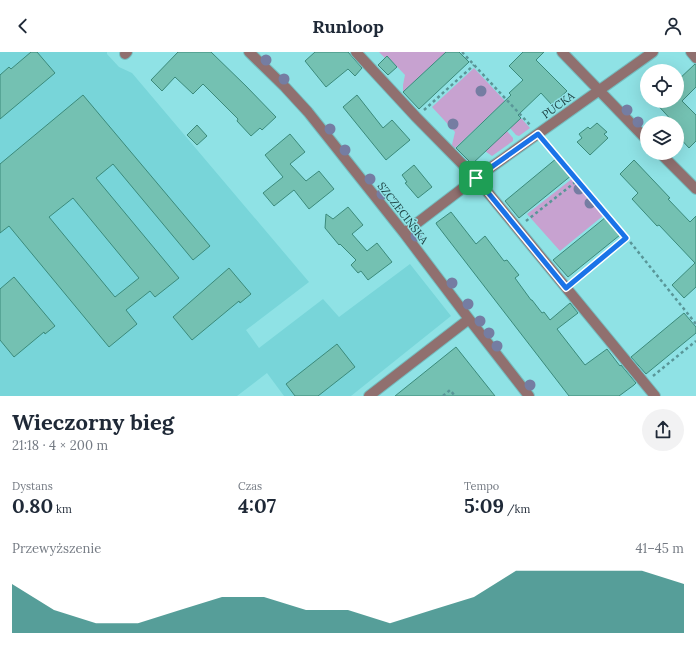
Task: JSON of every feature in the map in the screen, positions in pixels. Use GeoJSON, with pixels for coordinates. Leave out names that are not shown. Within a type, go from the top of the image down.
{"type":"FeatureCollection","features":[{"type":"Feature","properties":{"kind":"street","name":"SZCZECIŃSKA"},"geometry":{"type":"LineString","coordinates":[[249,52],[308,112],[404,233],[529,396]]}},
{"type":"Feature","properties":{"kind":"street"},"geometry":{"type":"LineString","coordinates":[[356,52],[416,117],[476,178],[655,396]]}},
{"type":"Feature","properties":{"kind":"street"},"geometry":{"type":"LineString","coordinates":[[562,52],[640,133]]}},
{"type":"Feature","properties":{"kind":"street","name":"PUCKA"},"geometry":{"type":"LineString","coordinates":[[404,233],[476,178],[653,52]]}},
{"type":"Feature","properties":{"kind":"street"},"geometry":{"type":"LineString","coordinates":[[690,52],[696,58]]}},
{"type":"Feature","properties":{"kind":"street"},"geometry":{"type":"LineString","coordinates":[[667,160],[696,189]]}},
{"type":"Feature","properties":{"kind":"street"},"geometry":{"type":"LineString","coordinates":[[369,396],[469,319]]}},
{"type":"Feature","properties":{"kind":"path"},"geometry":{"type":"LineString","coordinates":[[462,52],[538,134],[578,180],[696,324]]}},
{"type":"Feature","properties":{"kind":"path"},"geometry":{"type":"LineString","coordinates":[[416,117],[474,65]]}},
{"type":"Feature","properties":{"kind":"path"},"geometry":{"type":"LineString","coordinates":[[518,228],[578,180]]}},
{"type":"Feature","properties":{"kind":"path"},"geometry":{"type":"LineString","coordinates":[[566,288],[626,238]]}},
{"type":"Feature","properties":{"kind":"path"},"geometry":{"type":"LineString","coordinates":[[645,383],[696,341]]}},
{"type":"Feature","properties":{"kind":"path"},"geometry":{"type":"LineString","coordinates":[[443,396],[450,390],[455,396]]}},
{"type":"Feature","properties":{"kind":"shaded area"},"geometry":{"type":"Polygon","coordinates":[[[0,52],[107,52],[107,54],[119,67],[132,73],[309,282],[246,330],[259,348],[323,299],[339,317],[410,264],[451,316],[351,396],[284,396],[267,373],[237,396],[0,396],[0,52]]]}},
{"type":"Feature","properties":{"kind":"shaded area"},"geometry":{"type":"Polygon","coordinates":[[[379,52],[446,52],[403,92],[405,75],[387,56],[385,58],[379,52]]]}},
{"type":"Feature","properties":{"kind":"shaded area"},"geometry":{"type":"Polygon","coordinates":[[[474,68],[505,101],[454,149],[452,145],[455,132],[432,107],[474,68]]]}},
{"type":"Feature","properties":{"kind":"shaded area"},"geometry":{"type":"Polygon","coordinates":[[[521,118],[530,128],[519,136],[516,135],[510,128],[521,118]]]}},
{"type":"Feature","properties":{"kind":"shaded area"},"geometry":{"type":"Polygon","coordinates":[[[507,131],[513,138],[513,141],[492,156],[485,151],[507,131]]]}},
{"type":"Feature","properties":{"kind":"shaded area"},"geometry":{"type":"Polygon","coordinates":[[[573,178],[604,215],[560,251],[527,214],[573,178]]]}},
{"type":"Feature","properties":{"kind":"building"},"geometry":{"type":"Polygon","coordinates":[[[31,52],[37,52],[55,73],[0,119],[0,75],[9,67],[11,69],[31,52]]]}},
{"type":"Feature","properties":{"kind":"building"},"geometry":{"type":"Polygon","coordinates":[[[178,52],[211,52],[276,117],[262,130],[260,128],[251,136],[237,121],[238,119],[203,84],[193,94],[175,77],[162,91],[151,80],[178,52]]]}},
{"type":"Feature","properties":{"kind":"building"},"geometry":{"type":"Polygon","coordinates":[[[315,52],[348,52],[362,68],[355,76],[348,69],[326,87],[305,61],[315,52]]]}},
{"type":"Feature","properties":{"kind":"building"},"geometry":{"type":"Polygon","coordinates":[[[446,52],[459,52],[469,62],[419,109],[403,92],[446,52]]]}},
{"type":"Feature","properties":{"kind":"building"},"geometry":{"type":"Polygon","coordinates":[[[523,52],[544,52],[536,60],[567,91],[552,105],[541,93],[518,115],[521,118],[472,164],[456,148],[511,95],[509,93],[523,80],[509,66],[523,52]]]}},
{"type":"Feature","properties":{"kind":"building"},"geometry":{"type":"Polygon","coordinates":[[[387,56],[397,67],[388,75],[378,65],[387,56]]]}},
{"type":"Feature","properties":{"kind":"building"},"geometry":{"type":"Polygon","coordinates":[[[696,64],[696,87],[684,99],[684,74],[696,64]]]}},
{"type":"Feature","properties":{"kind":"building"},"geometry":{"type":"Polygon","coordinates":[[[83,95],[210,246],[193,260],[113,164],[96,178],[179,278],[155,297],[150,291],[126,310],[137,324],[109,347],[9,226],[0,233],[0,164],[83,95]],[[73,198],[49,217],[115,297],[139,278],[73,198]]]}},
{"type":"Feature","properties":{"kind":"building"},"geometry":{"type":"Polygon","coordinates":[[[357,95],[383,128],[392,120],[410,140],[386,160],[343,107],[357,95]]]}},
{"type":"Feature","properties":{"kind":"building"},"geometry":{"type":"Polygon","coordinates":[[[684,103],[696,115],[696,141],[689,148],[684,143],[684,116],[668,116],[660,108],[684,108],[684,103]]]}},
{"type":"Feature","properties":{"kind":"building"},"geometry":{"type":"Polygon","coordinates":[[[597,123],[607,132],[604,134],[608,138],[590,155],[577,142],[582,138],[579,134],[588,127],[590,129],[597,123]]]}},
{"type":"Feature","properties":{"kind":"building"},"geometry":{"type":"Polygon","coordinates":[[[197,125],[207,136],[197,145],[187,135],[197,125]]]}},
{"type":"Feature","properties":{"kind":"building"},"geometry":{"type":"Polygon","coordinates":[[[290,134],[305,152],[290,164],[306,181],[319,171],[334,189],[309,209],[294,190],[274,206],[263,193],[283,177],[265,155],[290,134]]]}},
{"type":"Feature","properties":{"kind":"building"},"geometry":{"type":"Polygon","coordinates":[[[557,158],[572,175],[519,218],[505,201],[557,158]]]}},
{"type":"Feature","properties":{"kind":"building"},"geometry":{"type":"Polygon","coordinates":[[[634,160],[670,198],[668,199],[690,222],[696,216],[696,287],[684,298],[672,285],[695,263],[632,199],[638,193],[620,174],[634,160]]]}},
{"type":"Feature","properties":{"kind":"building"},"geometry":{"type":"Polygon","coordinates":[[[414,165],[432,187],[418,198],[405,183],[407,182],[402,175],[414,165]]]}},
{"type":"Feature","properties":{"kind":"building"},"geometry":{"type":"Polygon","coordinates":[[[348,207],[363,225],[352,234],[367,251],[377,243],[392,262],[368,280],[361,271],[358,273],[351,265],[356,260],[340,244],[339,245],[325,228],[326,214],[333,219],[348,207]]]}},
{"type":"Feature","properties":{"kind":"building"},"geometry":{"type":"Polygon","coordinates":[[[451,212],[476,244],[485,236],[504,261],[507,260],[519,275],[515,278],[531,300],[550,320],[570,303],[578,313],[557,329],[585,365],[607,349],[636,383],[619,396],[569,396],[437,225],[436,223],[451,212]]]}},
{"type":"Feature","properties":{"kind":"building"},"geometry":{"type":"Polygon","coordinates":[[[606,217],[620,235],[568,277],[553,260],[606,217]]]}},
{"type":"Feature","properties":{"kind":"building"},"geometry":{"type":"Polygon","coordinates":[[[229,268],[251,294],[240,303],[239,301],[192,340],[173,317],[229,268]]]}},
{"type":"Feature","properties":{"kind":"building"},"geometry":{"type":"Polygon","coordinates":[[[14,277],[55,326],[45,334],[44,332],[14,357],[0,340],[0,289],[14,277]]]}},
{"type":"Feature","properties":{"kind":"building"},"geometry":{"type":"Polygon","coordinates":[[[684,313],[696,327],[696,333],[646,374],[631,357],[684,313]]]}},
{"type":"Feature","properties":{"kind":"building"},"geometry":{"type":"Polygon","coordinates":[[[337,344],[355,367],[318,396],[295,396],[286,384],[337,344]]]}},
{"type":"Feature","properties":{"kind":"building"},"geometry":{"type":"Polygon","coordinates":[[[456,347],[495,396],[395,396],[456,347]]]}},
{"type":"Feature","properties":{"kind":"route"},"geometry":{"type":"LineString","coordinates":[[538,134],[626,238],[566,288],[476,178],[538,134]]}}]}
